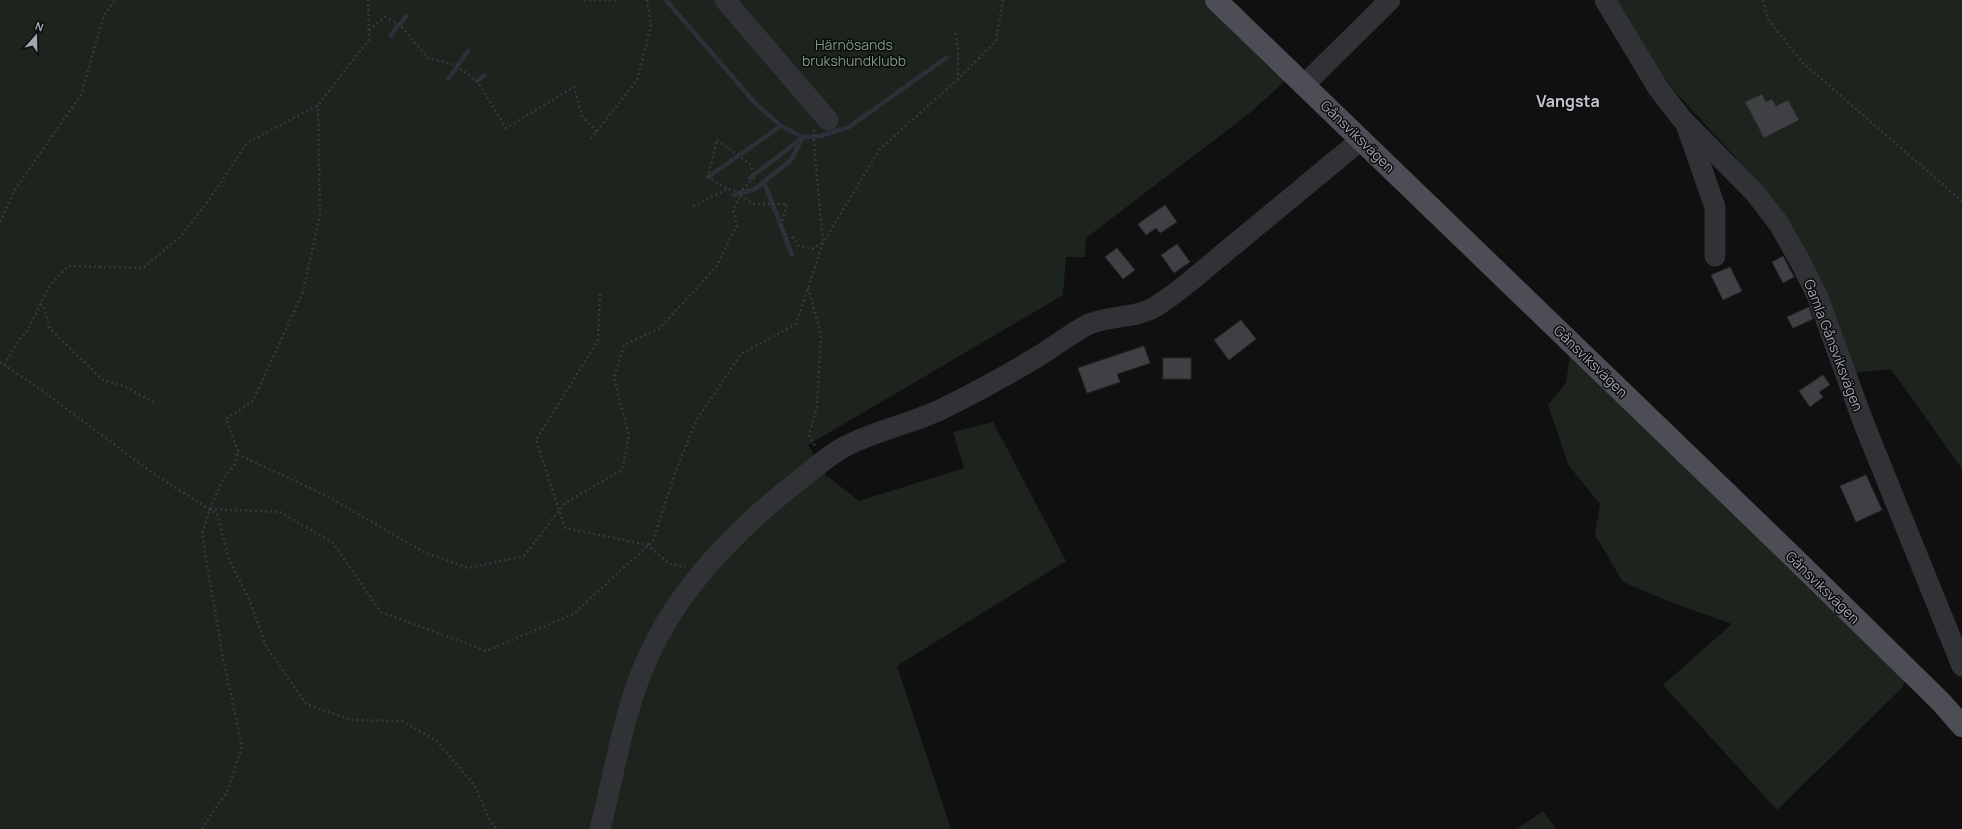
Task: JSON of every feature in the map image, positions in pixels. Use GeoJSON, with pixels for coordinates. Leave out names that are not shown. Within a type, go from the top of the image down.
{"type":"FeatureCollection","features":[{"type":"Feature","properties":{"kind":"main road","name":"Gånsviksvägen"},"geometry":{"type":"LineString","coordinates":[[1216,0],[1790,554],[1941,702],[1962,726]]}},
{"type":"Feature","properties":{"kind":"street"},"geometry":{"type":"LineString","coordinates":[[725,0],[820,126]]}},
{"type":"Feature","properties":{"kind":"street"},"geometry":{"type":"LineString","coordinates":[[1304,85],[1390,0]]}},
{"type":"Feature","properties":{"kind":"street","name":"Gamla Gånsviksvägen"},"geometry":{"type":"LineString","coordinates":[[1604,0],[1658,88],[1686,123],[1756,194],[1779,224],[1801,263],[1818,295],[1864,424],[1962,666]]}},
{"type":"Feature","properties":{"kind":"street"},"geometry":{"type":"LineString","coordinates":[[1686,123],[1715,207],[1715,256]]}},
{"type":"Feature","properties":{"kind":"street"},"geometry":{"type":"LineString","coordinates":[[600,829],[630,705],[639,677],[656,639],[676,608],[705,570],[740,530],[823,461],[846,446],[880,431],[916,420],[941,409],[1036,358],[1099,320],[1142,313],[1156,306],[1208,266],[1361,140]]}},
{"type":"Feature","properties":{"kind":"path"},"geometry":{"type":"LineString","coordinates":[[0,222],[14,191],[81,95],[104,15],[115,0]]}},
{"type":"Feature","properties":{"kind":"path"},"geometry":{"type":"LineString","coordinates":[[4,365],[20,338],[26,333],[50,285],[68,266],[143,268],[181,236],[209,200],[247,143],[318,106],[369,40],[368,0]]}},
{"type":"Feature","properties":{"kind":"path"},"geometry":{"type":"LineString","coordinates":[[584,0],[620,0]]}},
{"type":"Feature","properties":{"kind":"path"},"geometry":{"type":"LineString","coordinates":[[591,139],[637,80],[651,26],[647,0]]}},
{"type":"Feature","properties":{"kind":"path"},"geometry":{"type":"LineString","coordinates":[[210,509],[280,512],[332,543],[381,612],[486,651],[573,614],[653,541],[675,473],[696,421],[741,354],[796,324],[823,243],[879,150],[958,79],[996,41],[1003,0]]}},
{"type":"Feature","properties":{"kind":"path"},"geometry":{"type":"LineString","coordinates":[[1763,0],[1768,20],[1803,63],[1962,201]]}},
{"type":"Feature","properties":{"kind":"path"},"geometry":{"type":"LineString","coordinates":[[369,30],[385,17],[399,24],[428,58],[455,65],[477,81],[506,128],[574,87],[582,116],[597,132]]}},
{"type":"Feature","properties":{"kind":"path"},"geometry":{"type":"LineString","coordinates":[[955,32],[958,49],[958,79]]}},
{"type":"Feature","properties":{"kind":"path"},"geometry":{"type":"LineString","coordinates":[[202,829],[228,790],[242,746],[223,658],[202,534],[210,509],[223,479],[234,466],[238,450],[226,419],[253,401],[300,299],[305,284],[320,215],[318,106]]}},
{"type":"Feature","properties":{"kind":"path"},"geometry":{"type":"LineString","coordinates":[[820,126],[813,141],[823,243]]}},
{"type":"Feature","properties":{"kind":"path"},"geometry":{"type":"LineString","coordinates":[[237,454],[327,496],[424,552],[468,568],[524,556],[565,503],[622,470],[629,436],[614,378],[624,345],[660,328],[717,266],[737,225],[734,209],[741,193],[753,176],[751,165],[717,140],[708,176],[728,189],[741,193],[753,204],[787,204],[782,225],[786,238],[792,237],[799,246],[812,249],[823,243]]}},
{"type":"Feature","properties":{"kind":"path"},"geometry":{"type":"LineString","coordinates":[[693,206],[728,189]]}},
{"type":"Feature","properties":{"kind":"path"},"geometry":{"type":"LineString","coordinates":[[808,288],[821,334],[817,407],[809,435],[823,461]]}},
{"type":"Feature","properties":{"kind":"path"},"geometry":{"type":"LineString","coordinates":[[600,294],[598,340],[536,440],[565,528],[648,545],[669,564],[705,570]]}},
{"type":"Feature","properties":{"kind":"path"},"geometry":{"type":"LineString","coordinates":[[40,304],[44,307],[50,329],[103,380],[124,386],[155,403]]}},
{"type":"Feature","properties":{"kind":"path"},"geometry":{"type":"LineString","coordinates":[[0,362],[40,389],[154,474],[217,514],[229,559],[250,599],[266,646],[306,704],[351,720],[402,721],[437,741],[475,786],[490,822],[497,829]]}},
{"type":"Feature","properties":{"kind":"green space","name":"Härnösands brukshundklubb"},"geometry":{"type":"Polygon","coordinates":[[[0,0],[1204,0],[1285,81],[1251,112],[1086,238],[1085,257],[1066,257],[1063,295],[808,445],[826,475],[859,501],[964,468],[953,432],[993,422],[1066,561],[897,666],[951,829],[0,829],[0,0]]]}},
{"type":"Feature","properties":{"kind":"green space"},"geometry":{"type":"Polygon","coordinates":[[[1613,0],[1962,0],[1962,469],[1891,369],[1852,373],[1749,172],[1670,86],[1649,57],[1613,0]]]}},
{"type":"Feature","properties":{"kind":"green space"},"geometry":{"type":"Polygon","coordinates":[[[1570,355],[1905,681],[1902,688],[1777,810],[1663,685],[1732,624],[1678,605],[1623,582],[1595,535],[1600,504],[1569,466],[1548,405],[1566,383],[1570,355]]]}},
{"type":"Feature","properties":{"kind":"green space"},"geometry":{"type":"Polygon","coordinates":[[[1543,811],[1556,829],[1517,829],[1543,811]]]}},
{"type":"Feature","properties":{"kind":"building"},"geometry":{"type":"Polygon","coordinates":[[[1762,94],[1766,102],[1772,99],[1776,106],[1788,100],[1799,120],[1764,138],[1745,102],[1762,94]]]}},
{"type":"Feature","properties":{"kind":"building"},"geometry":{"type":"Polygon","coordinates":[[[1165,205],[1177,222],[1160,233],[1156,228],[1146,235],[1138,224],[1165,205]]]}},
{"type":"Feature","properties":{"kind":"building"},"geometry":{"type":"Polygon","coordinates":[[[1177,244],[1190,262],[1174,273],[1161,255],[1177,244]]]}},
{"type":"Feature","properties":{"kind":"building"},"geometry":{"type":"Polygon","coordinates":[[[1117,248],[1135,270],[1123,279],[1105,257],[1117,248]]]}},
{"type":"Feature","properties":{"kind":"building"},"geometry":{"type":"Polygon","coordinates":[[[1783,256],[1794,277],[1783,283],[1772,262],[1783,256]]]}},
{"type":"Feature","properties":{"kind":"building"},"geometry":{"type":"Polygon","coordinates":[[[1730,267],[1742,291],[1723,300],[1711,275],[1730,267]]]}},
{"type":"Feature","properties":{"kind":"building"},"geometry":{"type":"Polygon","coordinates":[[[1809,307],[1813,319],[1793,328],[1787,317],[1809,307]]]}},
{"type":"Feature","properties":{"kind":"building"},"geometry":{"type":"Polygon","coordinates":[[[1241,320],[1256,339],[1229,360],[1214,340],[1241,320]]]}},
{"type":"Feature","properties":{"kind":"building"},"geometry":{"type":"Polygon","coordinates":[[[1144,346],[1150,363],[1117,374],[1120,382],[1087,393],[1078,368],[1144,346]]]}},
{"type":"Feature","properties":{"kind":"building"},"geometry":{"type":"Polygon","coordinates":[[[1163,358],[1191,358],[1191,379],[1163,379],[1163,358]]]}},
{"type":"Feature","properties":{"kind":"building"},"geometry":{"type":"Polygon","coordinates":[[[1823,375],[1830,385],[1819,392],[1823,397],[1810,407],[1799,391],[1823,375]]]}},
{"type":"Feature","properties":{"kind":"building"},"geometry":{"type":"Polygon","coordinates":[[[1866,475],[1882,510],[1856,522],[1840,486],[1866,475]]]}},
{"type":"Feature","properties":{"kind":"waterway"},"geometry":{"type":"LineString","coordinates":[[666,0],[755,103],[781,126],[803,137],[820,136],[849,127],[946,58]]}},
{"type":"Feature","properties":{"kind":"waterway"},"geometry":{"type":"LineString","coordinates":[[400,24],[406,16]]}},
{"type":"Feature","properties":{"kind":"waterway"},"geometry":{"type":"LineString","coordinates":[[391,36],[398,25]]}},
{"type":"Feature","properties":{"kind":"waterway"},"geometry":{"type":"LineString","coordinates":[[458,65],[468,51]]}},
{"type":"Feature","properties":{"kind":"waterway"},"geometry":{"type":"LineString","coordinates":[[448,79],[456,68]]}},
{"type":"Feature","properties":{"kind":"waterway"},"geometry":{"type":"LineString","coordinates":[[477,81],[484,76]]}},
{"type":"Feature","properties":{"kind":"waterway"},"geometry":{"type":"LineString","coordinates":[[708,177],[781,126]]}},
{"type":"Feature","properties":{"kind":"waterway"},"geometry":{"type":"LineString","coordinates":[[734,195],[755,189],[791,160],[803,137]]}},
{"type":"Feature","properties":{"kind":"waterway"},"geometry":{"type":"LineString","coordinates":[[750,178],[802,138]]}},
{"type":"Feature","properties":{"kind":"waterway"},"geometry":{"type":"LineString","coordinates":[[764,182],[792,255]]}},
{"type":"Feature","properties":{"kind":"district","name":"Vangsta"},"geometry":{"type":"Point","coordinates":[1568,101]}}]}
